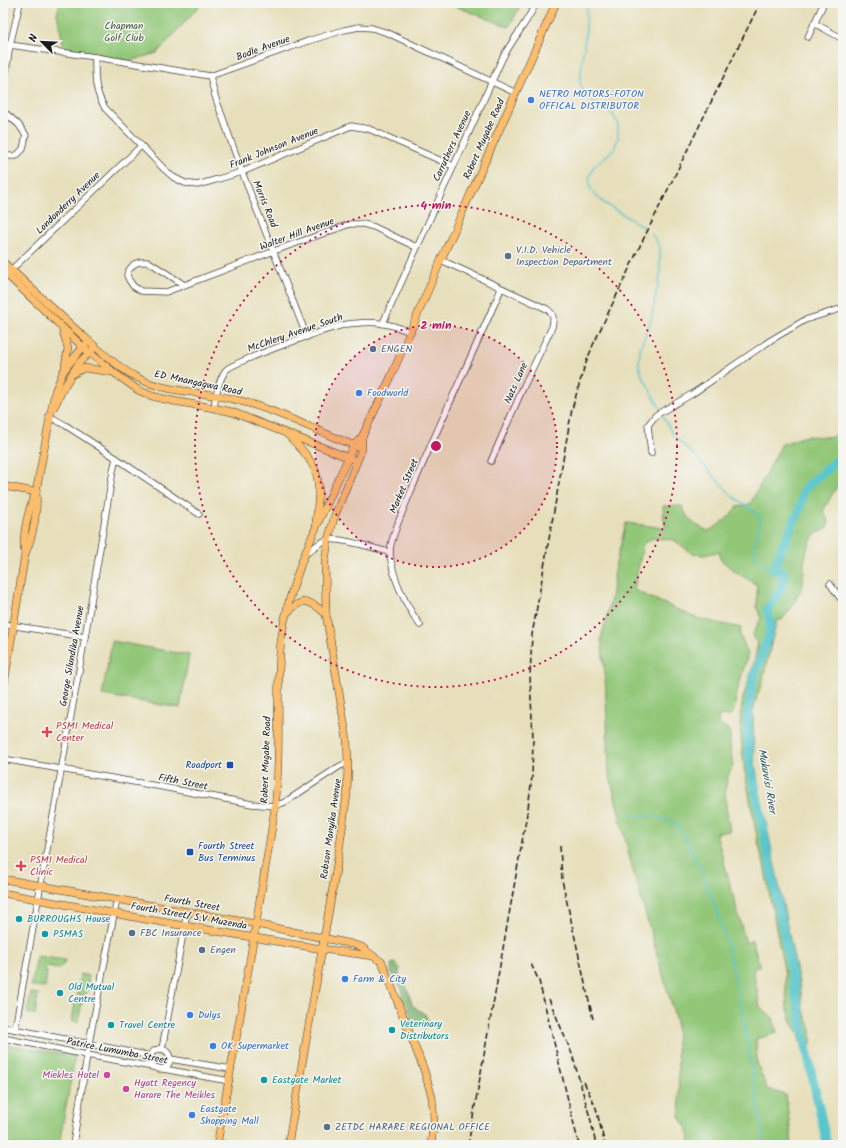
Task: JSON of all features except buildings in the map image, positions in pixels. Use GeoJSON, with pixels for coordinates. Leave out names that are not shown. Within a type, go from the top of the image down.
{"type":"FeatureCollection","features":[{"type":"Feature","properties":{"kind":"main road","name":"Robert Mugabe Road"},"geometry":{"type":"LineString","coordinates":[[217,1144],[255,937],[275,806],[277,781],[278,678],[282,639],[294,583],[316,527],[354,445],[362,437],[389,381],[441,260],[556,3]]}},
{"type":"Feature","properties":{"kind":"main road","name":"ED Mnangagwa Road"},"geometry":{"type":"LineString","coordinates":[[3,262],[7,271],[83,347],[92,350],[114,362],[135,377],[171,389],[215,395],[249,404],[362,449]]}},
{"type":"Feature","properties":{"kind":"main road","name":"ED Mnangagwa Road"},"geometry":{"type":"LineString","coordinates":[[7,271],[89,341],[92,350],[113,372],[138,390],[152,396],[173,401],[232,412],[357,461]]}},
{"type":"Feature","properties":{"kind":"main road"},"geometry":{"type":"LineString","coordinates":[[3,691],[25,554],[22,546],[30,503],[36,492],[49,416],[55,391],[63,372],[68,348],[61,326]]}},
{"type":"Feature","properties":{"kind":"main road"},"geometry":{"type":"LineString","coordinates":[[63,372],[89,341]]}},
{"type":"Feature","properties":{"kind":"main road"},"geometry":{"type":"LineString","coordinates":[[49,416],[78,364],[92,350]]}},
{"type":"Feature","properties":{"kind":"main road"},"geometry":{"type":"LineString","coordinates":[[72,375],[84,368],[113,372]]}},
{"type":"Feature","properties":{"kind":"main road"},"geometry":{"type":"LineString","coordinates":[[286,433],[305,454],[316,472],[319,492],[316,527]]}},
{"type":"Feature","properties":{"kind":"main road","name":"Robert Mugabe Road"},"geometry":{"type":"LineString","coordinates":[[362,437],[362,449]]}},
{"type":"Feature","properties":{"kind":"main road","name":"Robson Manyika Avenue"},"geometry":{"type":"LineString","coordinates":[[288,1145],[338,858],[347,794],[347,740],[326,614],[324,575],[328,540],[335,515],[362,449]]}},
{"type":"Feature","properties":{"kind":"main road"},"geometry":{"type":"LineString","coordinates":[[3,486],[36,492]]}},
{"type":"Feature","properties":{"kind":"main road"},"geometry":{"type":"LineString","coordinates":[[287,613],[299,602],[304,601],[314,604],[326,614]]}},
{"type":"Feature","properties":{"kind":"main road","name":"Fourth Street"},"geometry":{"type":"LineString","coordinates":[[3,879],[256,924],[352,944],[362,948],[382,962],[387,972],[429,1085],[434,1108],[431,1145]]}},
{"type":"Feature","properties":{"kind":"main road","name":"Fourth Street/ S.V Muzenda"},"geometry":{"type":"LineString","coordinates":[[3,893],[185,926],[373,956]]}},
{"type":"Feature","properties":{"kind":"street"},"geometry":{"type":"LineString","coordinates":[[3,91],[10,45],[20,3]]}},
{"type":"Feature","properties":{"kind":"street","name":"Carruthers Avenue"},"geometry":{"type":"LineString","coordinates":[[383,323],[416,246],[502,59],[511,42],[532,12],[536,3]]}},
{"type":"Feature","properties":{"kind":"street"},"geometry":{"type":"LineString","coordinates":[[808,37],[822,7]]}},
{"type":"Feature","properties":{"kind":"street"},"geometry":{"type":"LineString","coordinates":[[814,23],[843,38]]}},
{"type":"Feature","properties":{"kind":"street","name":"Bodle Avenue"},"geometry":{"type":"LineString","coordinates":[[3,44],[95,57],[210,76],[308,41],[344,30],[360,27],[372,28],[388,33],[516,93]]}},
{"type":"Feature","properties":{"kind":"street","name":"Frank Johnson Avenue"},"geometry":{"type":"LineString","coordinates":[[95,57],[96,87],[99,98],[113,117],[141,146],[173,177],[185,183],[196,184],[242,172],[351,126],[369,129],[453,166]]}},
{"type":"Feature","properties":{"kind":"street","name":"Morris Road"},"geometry":{"type":"LineString","coordinates":[[210,76],[215,96],[242,172],[307,337]]}},
{"type":"Feature","properties":{"kind":"street"},"geometry":{"type":"LineString","coordinates":[[3,111],[18,124],[26,136],[24,149],[16,156],[8,156],[3,153]]}},
{"type":"Feature","properties":{"kind":"street","name":"Londonderry Avenue"},"geometry":{"type":"LineString","coordinates":[[7,271],[141,146]]}},
{"type":"Feature","properties":{"kind":"street","name":"Walter Hill Avenue"},"geometry":{"type":"LineString","coordinates":[[183,284],[149,262],[134,264],[128,271],[127,275],[133,286],[141,291],[166,292],[183,284],[350,224],[363,224],[416,246]]}},
{"type":"Feature","properties":{"kind":"street"},"geometry":{"type":"LineString","coordinates":[[441,260],[501,289]]}},
{"type":"Feature","properties":{"kind":"street","name":"Nats Lane"},"geometry":{"type":"LineString","coordinates":[[491,461],[552,327],[554,319],[551,312],[501,289]]}},
{"type":"Feature","properties":{"kind":"street","name":"Market Street"},"geometry":{"type":"LineString","coordinates":[[420,625],[410,612],[403,598],[390,552],[396,527],[501,289]]}},
{"type":"Feature","properties":{"kind":"street"},"geometry":{"type":"LineString","coordinates":[[651,453],[648,425],[656,415],[692,394],[771,340],[805,320],[843,308]]}},
{"type":"Feature","properties":{"kind":"street","name":"McChlery Avenue South"},"geometry":{"type":"LineString","coordinates":[[214,408],[215,395],[223,374],[231,366],[346,324],[383,323],[411,332]]}},
{"type":"Feature","properties":{"kind":"street"},"geometry":{"type":"LineString","coordinates":[[49,416],[116,458],[200,514]]}},
{"type":"Feature","properties":{"kind":"street","name":"George Silundika Avenue"},"geometry":{"type":"LineString","coordinates":[[14,1029],[41,886],[116,458]]}},
{"type":"Feature","properties":{"kind":"street"},"geometry":{"type":"LineString","coordinates":[[306,554],[315,546],[328,540],[343,541],[390,552]]}},
{"type":"Feature","properties":{"kind":"street"},"geometry":{"type":"LineString","coordinates":[[830,584],[843,602]]}},
{"type":"Feature","properties":{"kind":"street"},"geometry":{"type":"LineString","coordinates":[[3,624],[85,637]]}},
{"type":"Feature","properties":{"kind":"street","name":"Fifth Street"},"geometry":{"type":"LineString","coordinates":[[3,759],[252,804],[275,806]]}},
{"type":"Feature","properties":{"kind":"street"},"geometry":{"type":"LineString","coordinates":[[275,806],[285,802],[340,766],[348,763]]}},
{"type":"Feature","properties":{"kind":"street"},"geometry":{"type":"LineString","coordinates":[[73,1145],[89,1043],[117,899]]}},
{"type":"Feature","properties":{"kind":"street"},"geometry":{"type":"LineString","coordinates":[[162,1049],[187,912]]}},
{"type":"Feature","properties":{"kind":"street","name":"Patrice Lumumba Street"},"geometry":{"type":"LineString","coordinates":[[3,1027],[151,1056]]}},
{"type":"Feature","properties":{"kind":"street","name":"Patrice Lumumba Street"},"geometry":{"type":"LineString","coordinates":[[3,1038],[87,1056],[229,1081]]}},
{"type":"Feature","properties":{"kind":"street"},"geometry":{"type":"LineString","coordinates":[[162,1049],[168,1052],[170,1059],[165,1067],[159,1068],[153,1065],[151,1062],[151,1056],[155,1050],[162,1049]]}},
{"type":"Feature","properties":{"kind":"street","name":"Patrice Lumumba Street"},"geometry":{"type":"LineString","coordinates":[[170,1059],[231,1069]]}},
{"type":"Feature","properties":{"kind":"street"},"geometry":{"type":"LineString","coordinates":[[217,1144],[231,1145]]}},
{"type":"Feature","properties":{"kind":"green space","name":"Chapman Golf Club"},"geometry":{"type":"Polygon","coordinates":[[[60,3],[202,3],[157,53],[129,61],[97,56],[64,48],[57,14],[60,3]]]}},
{"type":"Feature","properties":{"kind":"green space"},"geometry":{"type":"Polygon","coordinates":[[[447,3],[522,3],[509,27],[447,3]]]}},
{"type":"Feature","properties":{"kind":"green space"},"geometry":{"type":"Polygon","coordinates":[[[843,426],[843,478],[823,511],[829,522],[826,529],[814,535],[807,549],[804,563],[803,585],[793,605],[782,620],[777,620],[763,680],[753,711],[754,756],[759,787],[803,1009],[811,1030],[811,1044],[800,1042],[799,1033],[793,1024],[787,1009],[785,975],[744,767],[740,725],[743,698],[758,644],[753,638],[753,634],[761,618],[757,608],[757,585],[733,570],[720,559],[719,552],[704,555],[693,554],[674,540],[653,538],[643,544],[634,590],[696,618],[741,628],[740,635],[748,654],[738,688],[733,713],[729,716],[719,715],[718,725],[728,729],[730,733],[733,767],[729,774],[726,789],[726,806],[730,831],[716,833],[746,943],[752,940],[760,966],[753,969],[760,1007],[773,1018],[777,1033],[756,1039],[757,1063],[767,1089],[786,1095],[792,1145],[690,1145],[689,1132],[680,1117],[676,1020],[632,867],[609,772],[605,673],[601,639],[611,599],[616,563],[626,523],[665,528],[663,506],[682,506],[686,515],[692,522],[708,531],[724,521],[737,507],[750,504],[782,444],[806,436],[832,437],[843,426]]]}},
{"type":"Feature","properties":{"kind":"green space"},"geometry":{"type":"Polygon","coordinates":[[[112,641],[189,655],[180,708],[102,695],[112,641]]]}},
{"type":"Feature","properties":{"kind":"green space"},"geometry":{"type":"Polygon","coordinates":[[[37,956],[65,960],[59,969],[46,967],[45,972],[47,972],[45,988],[31,986],[37,956]]]}},
{"type":"Feature","properties":{"kind":"green space"},"geometry":{"type":"Polygon","coordinates":[[[395,963],[400,968],[399,975],[406,985],[412,1005],[426,1015],[430,1022],[424,1030],[420,1023],[409,1020],[410,1014],[407,1005],[402,1000],[402,990],[391,972],[391,964],[395,963]]]}},
{"type":"Feature","properties":{"kind":"green space"},"geometry":{"type":"Polygon","coordinates":[[[80,974],[89,976],[86,996],[77,995],[80,974]]]}},
{"type":"Feature","properties":{"kind":"green space"},"geometry":{"type":"Polygon","coordinates":[[[31,993],[38,994],[35,1015],[27,1013],[31,993]]]}},
{"type":"Feature","properties":{"kind":"green space"},"geometry":{"type":"Polygon","coordinates":[[[75,1001],[82,1002],[78,1022],[72,1021],[75,1001]]]}},
{"type":"Feature","properties":{"kind":"green space"},"geometry":{"type":"Polygon","coordinates":[[[3,1044],[75,1056],[59,1145],[3,1145],[3,1044]]]}},
{"type":"Feature","properties":{"kind":"waterway"},"geometry":{"type":"LineString","coordinates":[[587,3],[586,28],[580,82],[584,95],[597,105],[611,112],[618,123],[618,138],[614,149],[594,166],[589,178],[591,191],[604,203],[645,228]]}},
{"type":"Feature","properties":{"kind":"waterway"},"geometry":{"type":"LineString","coordinates":[[652,234],[660,248],[660,275],[650,324],[640,348],[639,366],[642,375],[661,410]]}},
{"type":"Feature","properties":{"kind":"waterway"},"geometry":{"type":"LineString","coordinates":[[662,414],[673,435],[697,458],[732,496],[759,516],[759,525],[754,546],[756,559],[773,570]]}},
{"type":"Feature","properties":{"kind":"waterway","name":"Mukuvisi River"},"geometry":{"type":"LineString","coordinates":[[827,1145],[750,762],[747,722],[752,682],[768,638],[771,623],[767,610],[781,589],[784,576],[782,571],[773,570],[800,509],[804,489],[843,455]]}},
{"type":"Feature","properties":{"kind":"waterway"},"geometry":{"type":"LineString","coordinates":[[631,815],[654,816],[676,823],[696,860],[712,898],[725,938],[735,979],[765,1145]]}},
{"type":"Feature","properties":{"kind":"railway"},"geometry":{"type":"LineString","coordinates":[[468,1145],[528,808],[532,777],[533,739],[530,676],[532,635],[572,409],[584,368],[593,345],[638,250],[760,3]]}},
{"type":"Feature","properties":{"kind":"railway"},"geometry":{"type":"LineString","coordinates":[[560,846],[562,880],[593,1019]]}},
{"type":"Feature","properties":{"kind":"railway"},"geometry":{"type":"LineString","coordinates":[[531,964],[539,981],[579,1145]]}},
{"type":"Feature","properties":{"kind":"railway"},"geometry":{"type":"LineString","coordinates":[[549,999],[572,1054],[591,1121],[596,1145]]}},
{"type":"Feature","properties":{"kind":"railway"},"geometry":{"type":"LineString","coordinates":[[584,1082],[596,1108],[605,1145]]}},
{"type":"Feature","properties":{"kind":"place","name":"NETRO MOTORS-FOTON OFFICAL DISTRIBUTOR"},"geometry":{"type":"Point","coordinates":[531,100]}},
{"type":"Feature","properties":{"kind":"place","name":"V.I.D. Vehicle Inspection Department"},"geometry":{"type":"Point","coordinates":[508,256]}},
{"type":"Feature","properties":{"kind":"place","name":"ENGEN"},"geometry":{"type":"Point","coordinates":[373,349]}},
{"type":"Feature","properties":{"kind":"place","name":"Foodworld"},"geometry":{"type":"Point","coordinates":[359,393]}},
{"type":"Feature","properties":{"kind":"place","name":"PSMI Medical Center"},"geometry":{"type":"Point","coordinates":[47,732]}},
{"type":"Feature","properties":{"kind":"place","name":"Roadport"},"geometry":{"type":"Point","coordinates":[230,765]}},
{"type":"Feature","properties":{"kind":"place","name":"Fourth Street Bus Terminus"},"geometry":{"type":"Point","coordinates":[190,852]}},
{"type":"Feature","properties":{"kind":"place","name":"PSMI Medical Clinic"},"geometry":{"type":"Point","coordinates":[21,866]}},
{"type":"Feature","properties":{"kind":"place","name":"BURROUGHS House"},"geometry":{"type":"Point","coordinates":[19,919]}},
{"type":"Feature","properties":{"kind":"place","name":"FBC Insurance"},"geometry":{"type":"Point","coordinates":[132,933]}},
{"type":"Feature","properties":{"kind":"place","name":"PSMAS"},"geometry":{"type":"Point","coordinates":[45,934]}},
{"type":"Feature","properties":{"kind":"place","name":"Engen"},"geometry":{"type":"Point","coordinates":[202,950]}},
{"type":"Feature","properties":{"kind":"place","name":"Farm & City"},"geometry":{"type":"Point","coordinates":[345,979]}},
{"type":"Feature","properties":{"kind":"place","name":"Old Mutual Centre"},"geometry":{"type":"Point","coordinates":[60,993]}},
{"type":"Feature","properties":{"kind":"place","name":"Dulys"},"geometry":{"type":"Point","coordinates":[190,1015]}},
{"type":"Feature","properties":{"kind":"place","name":"Travel Centre"},"geometry":{"type":"Point","coordinates":[111,1025]}},
{"type":"Feature","properties":{"kind":"place","name":"Veterinary Distributors"},"geometry":{"type":"Point","coordinates":[392,1030]}},
{"type":"Feature","properties":{"kind":"place","name":"OK Supermarket"},"geometry":{"type":"Point","coordinates":[213,1046]}},
{"type":"Feature","properties":{"kind":"place","name":"Miekles Hotel"},"geometry":{"type":"Point","coordinates":[107,1075]}},
{"type":"Feature","properties":{"kind":"place","name":"Eastgate Market"},"geometry":{"type":"Point","coordinates":[264,1080]}},
{"type":"Feature","properties":{"kind":"place","name":"Hyatt Regency Harare The Meikles"},"geometry":{"type":"Point","coordinates":[126,1089]}},
{"type":"Feature","properties":{"kind":"place","name":"Eastgate Shopping Mall"},"geometry":{"type":"Point","coordinates":[192,1115]}},
{"type":"Feature","properties":{"kind":"place","name":"ZETDC HARARE REGIONAL OFFICE"},"geometry":{"type":"Point","coordinates":[327,1127]}}]}
